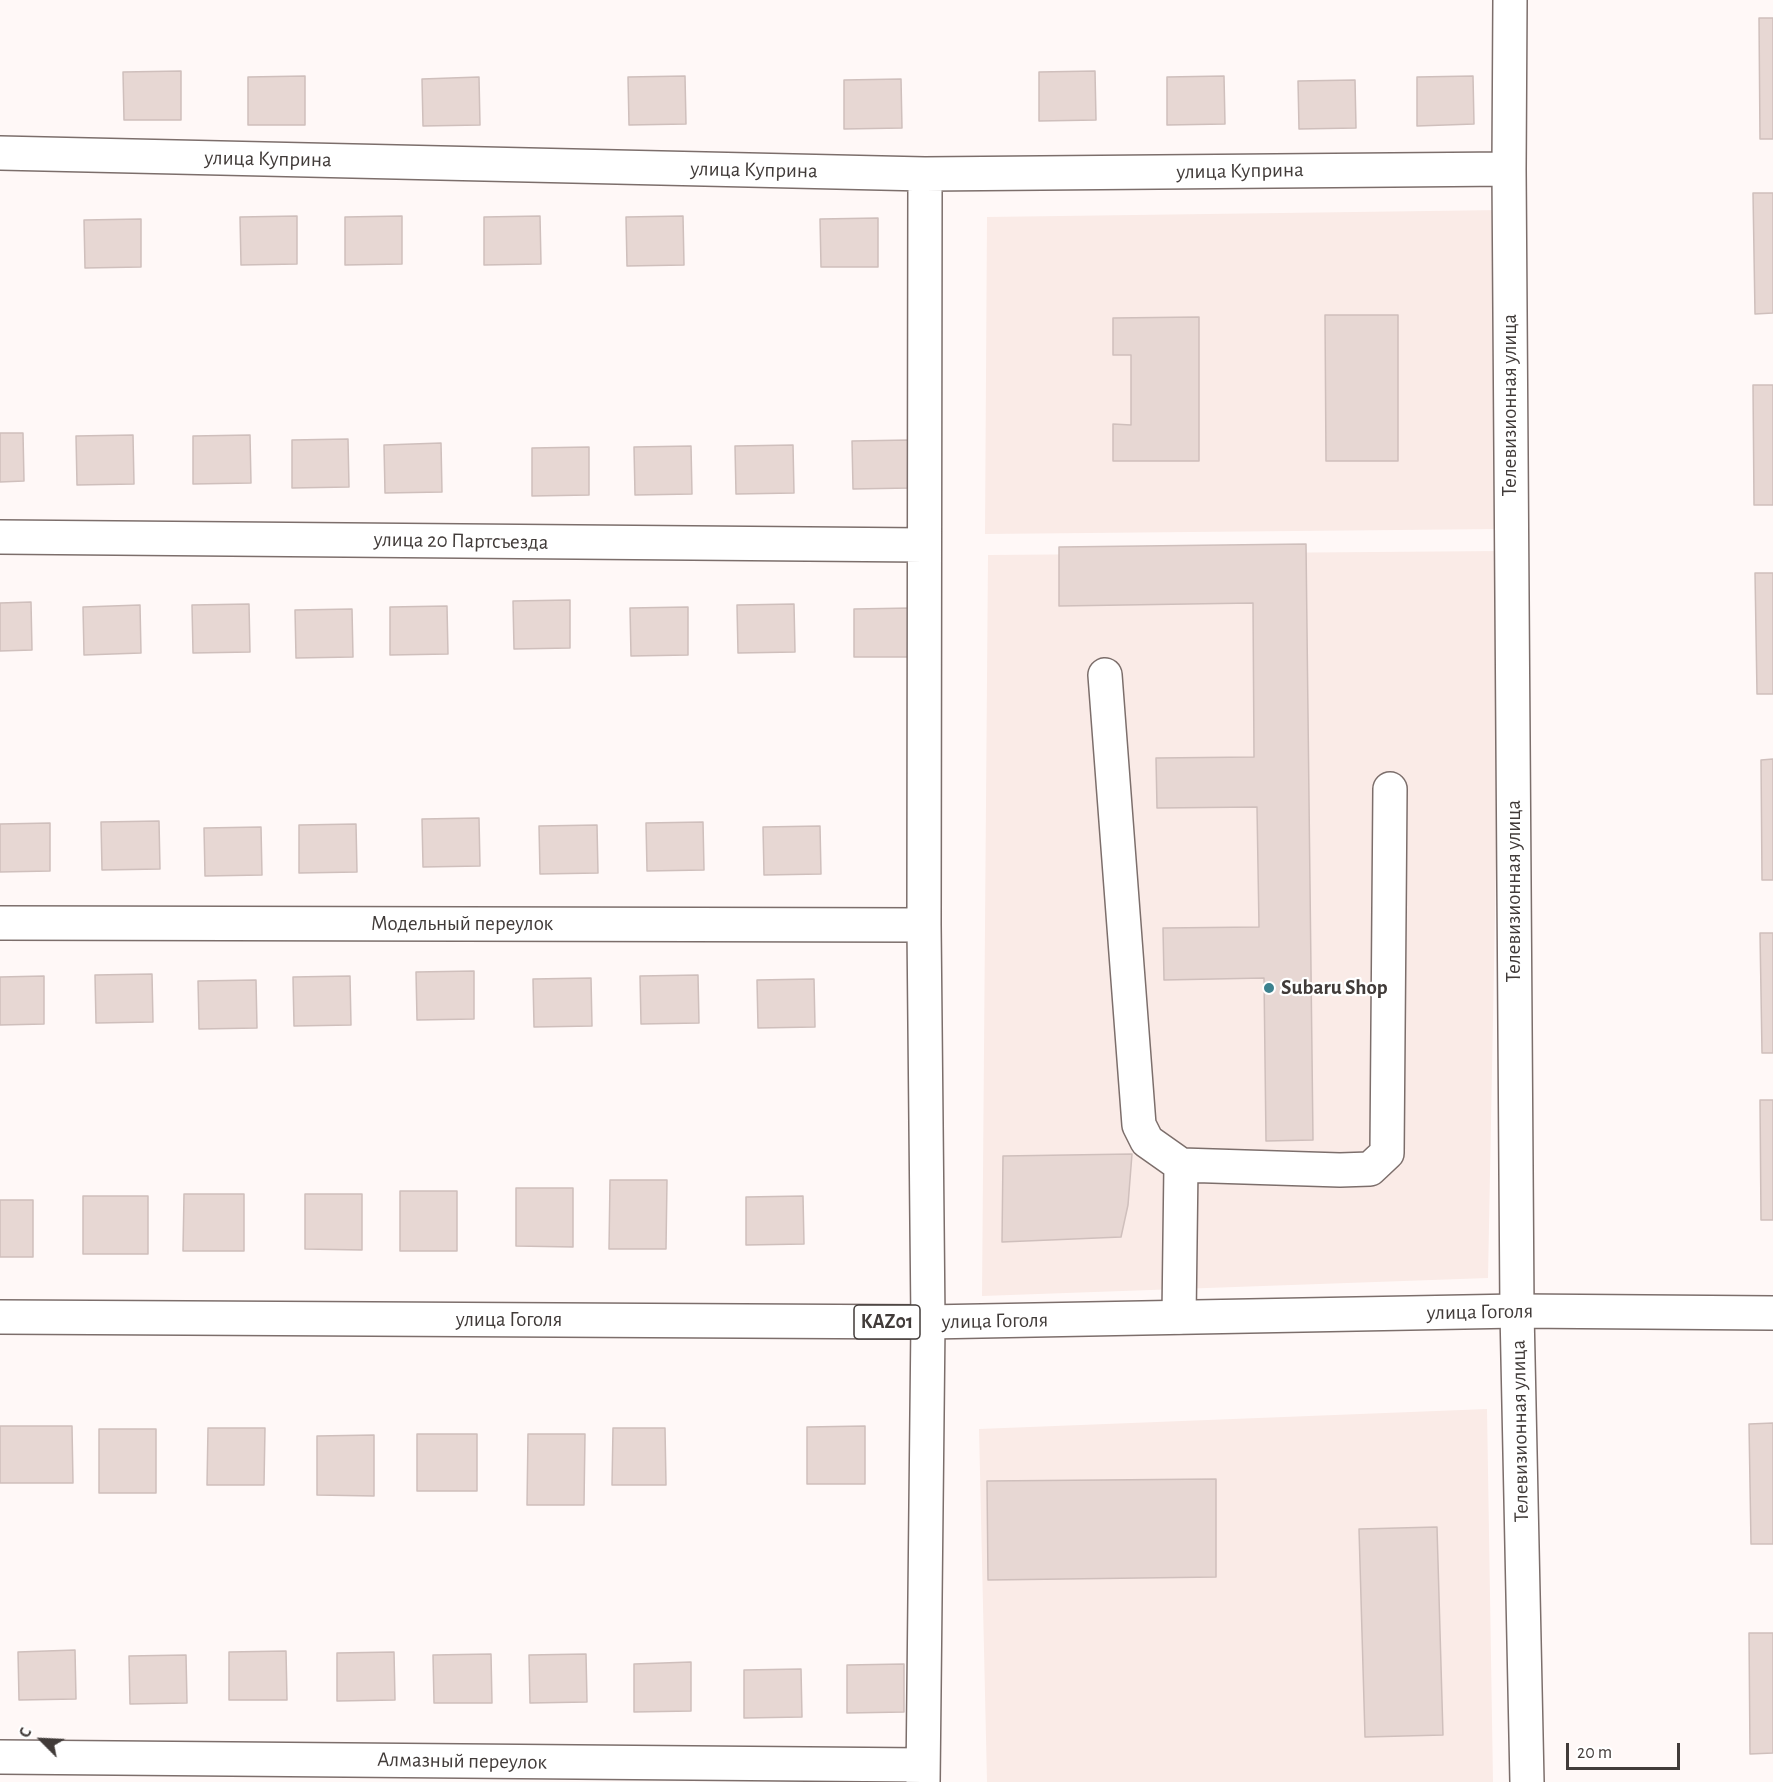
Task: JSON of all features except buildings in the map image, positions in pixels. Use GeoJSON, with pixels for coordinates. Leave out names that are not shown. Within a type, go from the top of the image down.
{"type":"FeatureCollection","features":[{"type":"Feature","properties":{"kind":"main road","name":"Телевизионная улица"},"geometry":{"type":"LineString","coordinates":[[1510,0],[1509,169],[1517,1311],[1527,1782]]}},
{"type":"Feature","properties":{"kind":"main road","name":"улица Куприна"},"geometry":{"type":"LineString","coordinates":[[0,153],[925,174],[1509,169]]}},
{"type":"Feature","properties":{"kind":"main road"},"geometry":{"type":"LineString","coordinates":[[923,1774],[928,1322],[923,545],[925,174]]}},
{"type":"Feature","properties":{"kind":"main road","name":"улица 20 Партсъезда"},"geometry":{"type":"LineString","coordinates":[[0,537],[923,545]]}},
{"type":"Feature","properties":{"kind":"main road"},"geometry":{"type":"LineString","coordinates":[[1105,675],[1139,1125],[1147,1141],[1181,1165],[1370,1169],[1387,1153],[1390,789]]}},
{"type":"Feature","properties":{"kind":"main road","name":"Модельный переулок"},"geometry":{"type":"LineString","coordinates":[[0,923],[924,924]]}},
{"type":"Feature","properties":{"kind":"main road"},"geometry":{"type":"LineString","coordinates":[[1179,1317],[1181,1165]]}},
{"type":"Feature","properties":{"kind":"main road","name":"улица Гоголя"},"geometry":{"type":"LineString","coordinates":[[0,1317],[928,1322],[1517,1311],[1773,1313]]}},
{"type":"Feature","properties":{"kind":"main road","name":"Алмазный переулок"},"geometry":{"type":"LineString","coordinates":[[0,1757],[923,1774]]}},
{"type":"Feature","properties":{"kind":"shaded area"},"geometry":{"type":"Polygon","coordinates":[[[1502,210],[1501,529],[985,534],[987,217],[1502,210]]]}},
{"type":"Feature","properties":{"kind":"shaded area"},"geometry":{"type":"Polygon","coordinates":[[[1502,551],[1488,1278],[982,1296],[988,555],[1502,551]]]}},
{"type":"Feature","properties":{"kind":"shaded area"},"geometry":{"type":"Polygon","coordinates":[[[1487,1409],[1493,1782],[987,1782],[979,1429],[1487,1409]]]}},
{"type":"Feature","properties":{"kind":"place","name":"Subaru Shop"},"geometry":{"type":"Point","coordinates":[1269,988]}}]}
